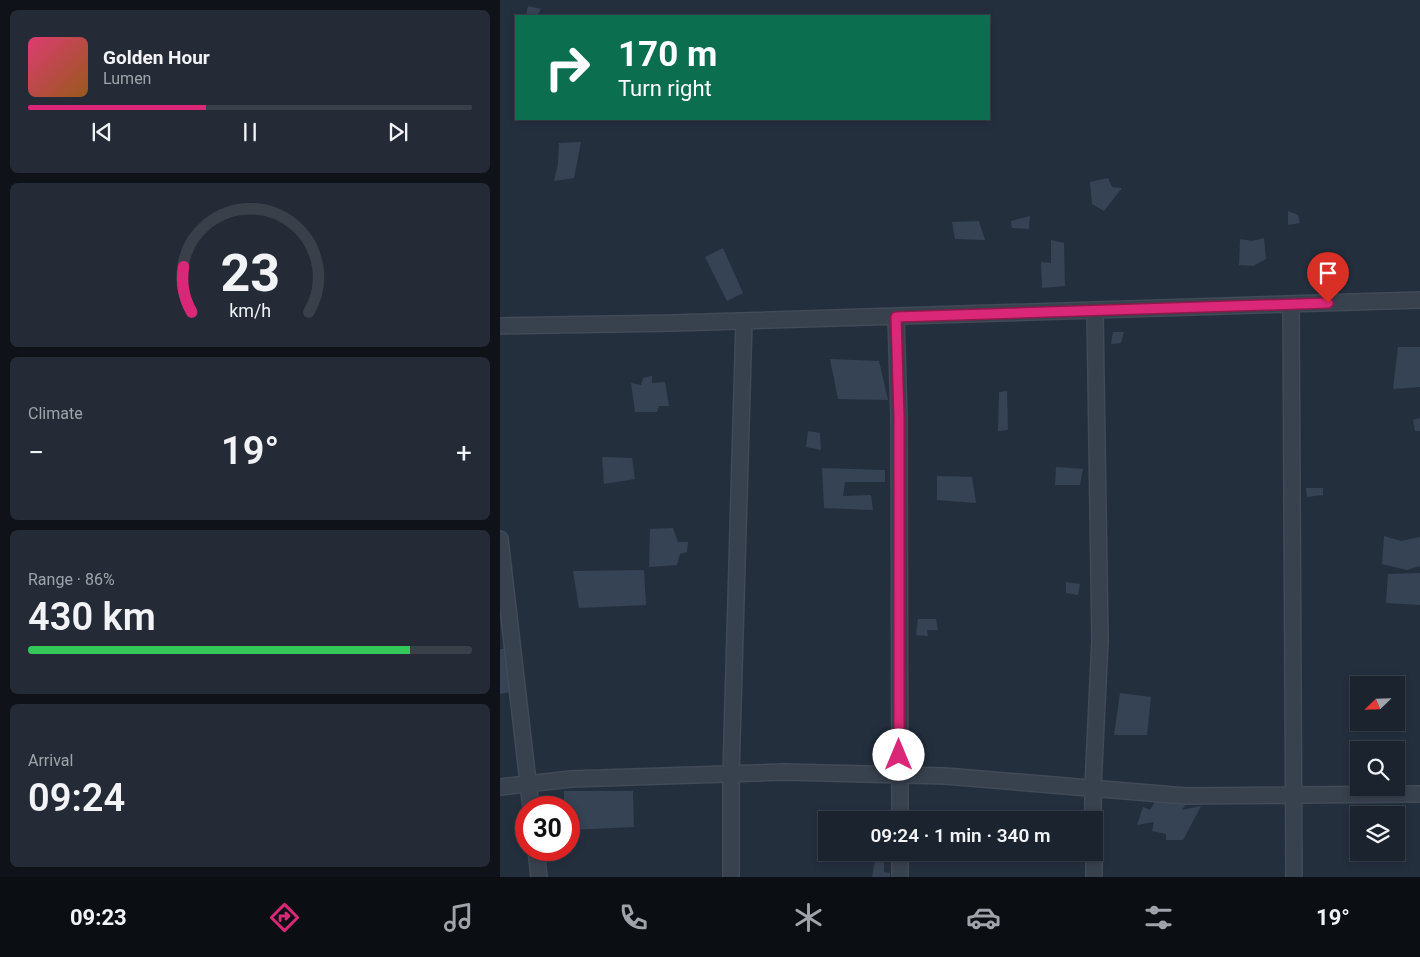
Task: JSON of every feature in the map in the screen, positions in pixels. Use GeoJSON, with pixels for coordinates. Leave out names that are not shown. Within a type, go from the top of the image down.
{"type":"FeatureCollection","features":[{"type":"Feature","properties":{"kind":"street"},"geometry":{"type":"LineString","coordinates":[[500,326],[896,317],[1420,300]]}},
{"type":"Feature","properties":{"kind":"street"},"geometry":{"type":"LineString","coordinates":[[1291,305],[1294,877]]}},
{"type":"Feature","properties":{"kind":"street"},"geometry":{"type":"LineString","coordinates":[[1093,811],[1100,640],[1095,311]]}},
{"type":"Feature","properties":{"kind":"street"},"geometry":{"type":"LineString","coordinates":[[896,317],[899,427],[900,811]]}},
{"type":"Feature","properties":{"kind":"street"},"geometry":{"type":"LineString","coordinates":[[731,877],[744,321]]}},
{"type":"Feature","properties":{"kind":"street"},"geometry":{"type":"LineString","coordinates":[[500,539],[530,796]]}},
{"type":"Feature","properties":{"kind":"street"},"geometry":{"type":"LineString","coordinates":[[500,787],[570,779],[784,772],[899,775],[1093,787],[1186,796],[1420,794]]}},
{"type":"Feature","properties":{"kind":"street"},"geometry":{"type":"LineString","coordinates":[[537,861],[539,877]]}},
{"type":"Feature","properties":{"kind":"street"},"geometry":{"type":"LineString","coordinates":[[900,861],[900,877]]}},
{"type":"Feature","properties":{"kind":"street"},"geometry":{"type":"LineString","coordinates":[[1094,861],[1094,877]]}},
{"type":"Feature","properties":{"kind":"building"},"geometry":{"type":"Polygon","coordinates":[[[528,6],[541,9],[538,15],[526,15],[528,6]]]}},
{"type":"Feature","properties":{"kind":"building"},"geometry":{"type":"Polygon","coordinates":[[[581,142],[574,178],[554,181],[558,164],[559,143],[581,142]]]}},
{"type":"Feature","properties":{"kind":"building"},"geometry":{"type":"Polygon","coordinates":[[[1108,178],[1112,187],[1122,188],[1104,211],[1092,204],[1090,182],[1108,178]]]}},
{"type":"Feature","properties":{"kind":"building"},"geometry":{"type":"Polygon","coordinates":[[[1288,211],[1298,215],[1300,223],[1288,225],[1288,211]]]}},
{"type":"Feature","properties":{"kind":"building"},"geometry":{"type":"Polygon","coordinates":[[[1030,216],[1029,229],[1012,228],[1011,221],[1030,216]]]}},
{"type":"Feature","properties":{"kind":"building"},"geometry":{"type":"Polygon","coordinates":[[[979,221],[985,240],[955,239],[952,222],[979,221]]]}},
{"type":"Feature","properties":{"kind":"building"},"geometry":{"type":"Polygon","coordinates":[[[1264,238],[1266,259],[1253,266],[1239,265],[1240,239],[1252,241],[1264,238]]]}},
{"type":"Feature","properties":{"kind":"building"},"geometry":{"type":"Polygon","coordinates":[[[1051,240],[1064,243],[1065,286],[1042,288],[1041,262],[1051,263],[1051,240]]]}},
{"type":"Feature","properties":{"kind":"building"},"geometry":{"type":"Polygon","coordinates":[[[723,248],[743,293],[727,301],[705,257],[723,248]]]}},
{"type":"Feature","properties":{"kind":"building"},"geometry":{"type":"Polygon","coordinates":[[[1113,332],[1124,332],[1121,343],[1111,344],[1113,332]]]}},
{"type":"Feature","properties":{"kind":"building"},"geometry":{"type":"Polygon","coordinates":[[[1398,347],[1420,347],[1420,387],[1393,389],[1398,347]]]}},
{"type":"Feature","properties":{"kind":"building"},"geometry":{"type":"Polygon","coordinates":[[[830,359],[879,361],[888,400],[838,399],[830,359]]]}},
{"type":"Feature","properties":{"kind":"building"},"geometry":{"type":"Polygon","coordinates":[[[652,376],[652,383],[665,382],[669,406],[659,406],[657,412],[635,412],[631,383],[641,385],[643,378],[652,376]]]}},
{"type":"Feature","properties":{"kind":"building"},"geometry":{"type":"Polygon","coordinates":[[[1007,391],[1008,430],[998,431],[999,392],[1007,391]]]}},
{"type":"Feature","properties":{"kind":"building"},"geometry":{"type":"Polygon","coordinates":[[[1420,418],[1420,431],[1415,431],[1413,420],[1420,418]]]}},
{"type":"Feature","properties":{"kind":"building"},"geometry":{"type":"Polygon","coordinates":[[[808,431],[820,433],[821,450],[806,447],[808,431]]]}},
{"type":"Feature","properties":{"kind":"building"},"geometry":{"type":"Polygon","coordinates":[[[602,457],[632,458],[635,479],[604,484],[602,457]]]}},
{"type":"Feature","properties":{"kind":"building"},"geometry":{"type":"Polygon","coordinates":[[[1056,467],[1083,469],[1080,485],[1055,485],[1056,467]]]}},
{"type":"Feature","properties":{"kind":"building"},"geometry":{"type":"Polygon","coordinates":[[[822,468],[885,470],[885,482],[845,482],[843,496],[871,495],[873,510],[824,508],[822,468]]]}},
{"type":"Feature","properties":{"kind":"building"},"geometry":{"type":"Polygon","coordinates":[[[937,476],[972,477],[976,503],[937,500],[937,476]]]}},
{"type":"Feature","properties":{"kind":"building"},"geometry":{"type":"Polygon","coordinates":[[[1306,488],[1323,488],[1323,495],[1307,497],[1306,488]]]}},
{"type":"Feature","properties":{"kind":"building"},"geometry":{"type":"Polygon","coordinates":[[[673,528],[678,542],[688,542],[687,552],[680,554],[677,565],[649,567],[650,529],[673,528]]]}},
{"type":"Feature","properties":{"kind":"building"},"geometry":{"type":"Polygon","coordinates":[[[1384,536],[1401,541],[1420,537],[1420,566],[1407,570],[1382,564],[1384,536]]]}},
{"type":"Feature","properties":{"kind":"building"},"geometry":{"type":"Polygon","coordinates":[[[644,570],[646,605],[579,608],[573,571],[644,570]]]}},
{"type":"Feature","properties":{"kind":"building"},"geometry":{"type":"Polygon","coordinates":[[[1420,573],[1420,605],[1386,603],[1388,574],[1420,573]]]}},
{"type":"Feature","properties":{"kind":"building"},"geometry":{"type":"Polygon","coordinates":[[[1066,582],[1080,584],[1078,595],[1066,593],[1066,582]]]}},
{"type":"Feature","properties":{"kind":"building"},"geometry":{"type":"Polygon","coordinates":[[[918,619],[936,619],[938,630],[927,630],[928,636],[916,635],[918,619]]]}},
{"type":"Feature","properties":{"kind":"building"},"geometry":{"type":"Polygon","coordinates":[[[500,649],[504,649],[512,692],[500,694],[500,649]]]}},
{"type":"Feature","properties":{"kind":"building"},"geometry":{"type":"Polygon","coordinates":[[[1120,693],[1151,697],[1147,735],[1114,735],[1120,693]]]}},
{"type":"Feature","properties":{"kind":"building"},"geometry":{"type":"Polygon","coordinates":[[[564,791],[633,791],[634,827],[580,829],[580,796],[564,796],[564,791]]]}},
{"type":"Feature","properties":{"kind":"building"},"geometry":{"type":"Polygon","coordinates":[[[1156,800],[1187,802],[1182,810],[1201,806],[1183,840],[1166,840],[1166,834],[1152,831],[1154,822],[1137,825],[1143,807],[1150,810],[1156,800]]]}},
{"type":"Feature","properties":{"kind":"building"},"geometry":{"type":"Polygon","coordinates":[[[875,861],[884,861],[884,872],[890,873],[890,877],[872,877],[875,861]]]}},
{"type":"Feature","properties":{"kind":"route"},"geometry":{"type":"LineString","coordinates":[[899,755],[899,417],[896,317],[1328,303]]}}]}
